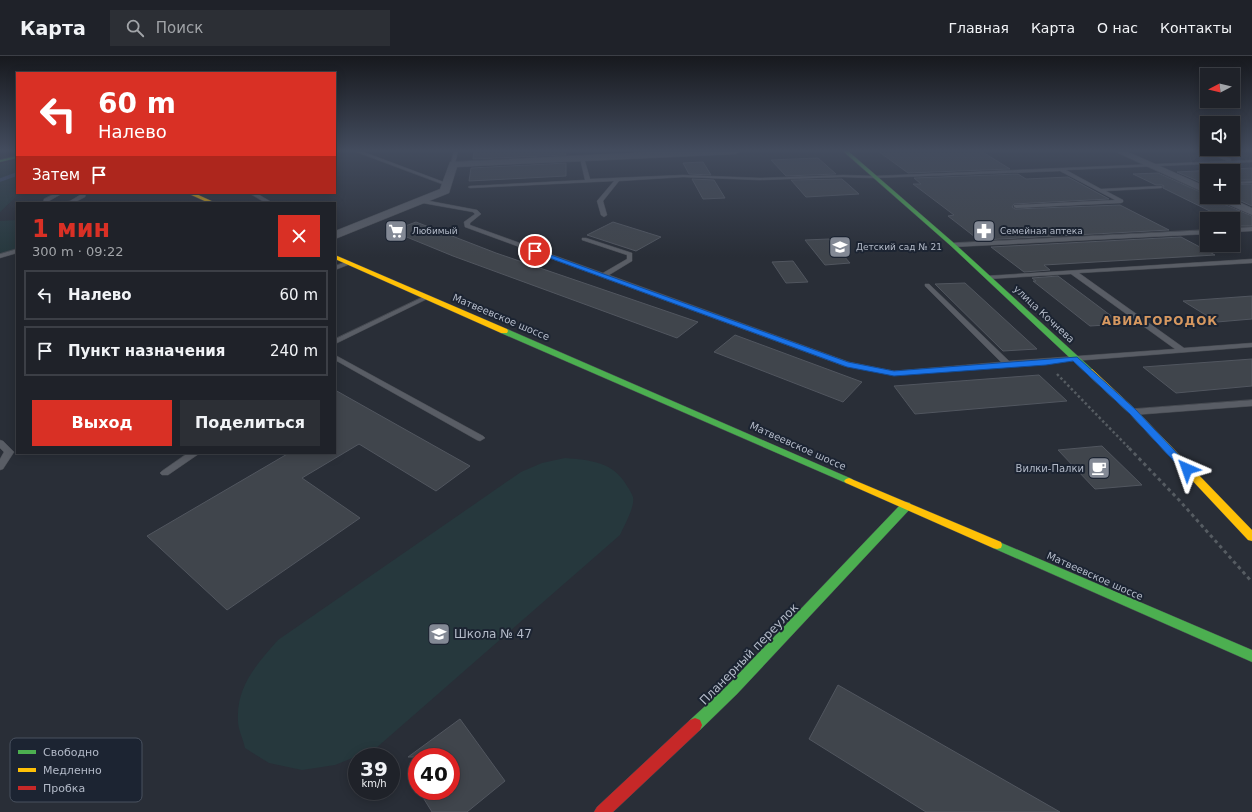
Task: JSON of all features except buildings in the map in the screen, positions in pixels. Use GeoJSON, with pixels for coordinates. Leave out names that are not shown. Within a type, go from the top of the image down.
{"type":"FeatureCollection","features":[{"type":"Feature","properties":{"kind":"street"},"geometry":{"type":"LineString","coordinates":[[336,235],[445,191],[446,186]]}},
{"type":"Feature","properties":{"kind":"street","name":"улица Кочнева"},"geometry":{"type":"LineString","coordinates":[[885,186],[953,245],[1133,412],[1252,537]]}},
{"type":"Feature","properties":{"kind":"street"},"geometry":{"type":"LineString","coordinates":[[192,194],[211,202]]}},
{"type":"Feature","properties":{"kind":"street"},"geometry":{"type":"LineString","coordinates":[[1234,204],[1252,212]]}},
{"type":"Feature","properties":{"kind":"street","name":"Матвеевское шоссе"},"geometry":{"type":"LineString","coordinates":[[336,257],[1252,656]]}},
{"type":"Feature","properties":{"kind":"street","name":"Планерный переулок"},"geometry":{"type":"LineString","coordinates":[[602,812],[732,690],[906,506]]}},
{"type":"Feature","properties":{"kind":"lane"},"geometry":{"type":"LineString","coordinates":[[470,187],[487,186]]}},
{"type":"Feature","properties":{"kind":"lane"},"geometry":{"type":"LineString","coordinates":[[604,214],[600,201],[613,186]]}},
{"type":"Feature","properties":{"kind":"lane"},"geometry":{"type":"LineString","coordinates":[[1016,206],[1121,201],[1094,186]]}},
{"type":"Feature","properties":{"kind":"lane"},"geometry":{"type":"LineString","coordinates":[[1101,190],[1161,188]]}},
{"type":"Feature","properties":{"kind":"lane"},"geometry":{"type":"LineString","coordinates":[[46,202],[46,200],[58,194]]}},
{"type":"Feature","properties":{"kind":"lane"},"geometry":{"type":"LineString","coordinates":[[71,202],[83,196],[83,194]]}},
{"type":"Feature","properties":{"kind":"lane"},"geometry":{"type":"LineString","coordinates":[[254,194],[268,202]]}},
{"type":"Feature","properties":{"kind":"lane"},"geometry":{"type":"LineString","coordinates":[[419,201],[476,211],[478,214],[468,222],[467,226],[847,364],[894,373],[1252,345]]}},
{"type":"Feature","properties":{"kind":"lane"},"geometry":{"type":"LineString","coordinates":[[1240,230],[1252,229]]}},
{"type":"Feature","properties":{"kind":"lane"},"geometry":{"type":"LineString","coordinates":[[953,245],[1200,232]]}},
{"type":"Feature","properties":{"kind":"lane"},"geometry":{"type":"LineString","coordinates":[[584,240],[630,254],[630,260],[603,276]]}},
{"type":"Feature","properties":{"kind":"lane"},"geometry":{"type":"LineString","coordinates":[[0,256],[16,251]]}},
{"type":"Feature","properties":{"kind":"lane"},"geometry":{"type":"LineString","coordinates":[[988,277],[1252,261]]}},
{"type":"Feature","properties":{"kind":"lane"},"geometry":{"type":"LineString","coordinates":[[336,268],[348,262]]}},
{"type":"Feature","properties":{"kind":"lane"},"geometry":{"type":"LineString","coordinates":[[1073,272],[1182,350]]}},
{"type":"Feature","properties":{"kind":"lane"},"geometry":{"type":"LineString","coordinates":[[927,285],[1007,364]]}},
{"type":"Feature","properties":{"kind":"lane"},"geometry":{"type":"LineString","coordinates":[[336,342],[427,297]]}},
{"type":"Feature","properties":{"kind":"lane"},"geometry":{"type":"LineString","coordinates":[[336,358],[480,438]]}},
{"type":"Feature","properties":{"kind":"lane"},"geometry":{"type":"LineString","coordinates":[[1133,412],[1252,403]]}},
{"type":"Feature","properties":{"kind":"lane"},"geometry":{"type":"LineString","coordinates":[[0,443],[9,452],[0,467]]}},
{"type":"Feature","properties":{"kind":"lane"},"geometry":{"type":"LineString","coordinates":[[165,472],[193,454]]}},
{"type":"Feature","properties":{"kind":"path"},"geometry":{"type":"LineString","coordinates":[[1046,362],[1179,500],[1252,582]]}},
{"type":"Feature","properties":{"kind":"shaded area"},"geometry":{"type":"Polygon","coordinates":[[[0,186],[16,186],[16,194],[19,194],[0,212],[0,186]]]}},
{"type":"Feature","properties":{"kind":"shaded area"},"geometry":{"type":"Polygon","coordinates":[[[16,220],[16,250],[0,255],[0,221],[16,220]]]}},
{"type":"Feature","properties":{"kind":"shaded area"},"geometry":{"type":"Polygon","coordinates":[[[565,458],[592,461],[608,467],[622,478],[632,494],[633,501],[629,516],[620,535],[376,748],[348,748],[348,760],[335,765],[302,770],[269,763],[245,748],[238,724],[240,697],[249,676],[278,640],[521,472],[542,463],[565,458]]]}},
{"type":"Feature","properties":{"kind":"traffic: fast"},"geometry":{"type":"LineString","coordinates":[[886,186],[953,245],[1089,371]]}},
{"type":"Feature","properties":{"kind":"traffic: fast"},"geometry":{"type":"LineString","coordinates":[[504,331],[849,481]]}},
{"type":"Feature","properties":{"kind":"traffic: fast"},"geometry":{"type":"LineString","coordinates":[[695,725],[732,690],[906,506]]}},
{"type":"Feature","properties":{"kind":"traffic: fast"},"geometry":{"type":"LineString","coordinates":[[997,545],[1252,656]]}},
{"type":"Feature","properties":{"kind":"traffic: slow"},"geometry":{"type":"LineString","coordinates":[[192,194],[211,202]]}},
{"type":"Feature","properties":{"kind":"traffic: slow"},"geometry":{"type":"LineString","coordinates":[[336,257],[504,331]]}},
{"type":"Feature","properties":{"kind":"traffic: slow"},"geometry":{"type":"LineString","coordinates":[[1089,371],[1133,412],[1252,537]]}},
{"type":"Feature","properties":{"kind":"traffic: slow"},"geometry":{"type":"LineString","coordinates":[[849,481],[997,545]]}},
{"type":"Feature","properties":{"kind":"traffic: jam"},"geometry":{"type":"LineString","coordinates":[[602,812],[695,725]]}},
{"type":"Feature","properties":{"kind":"place","name":"Любимый"},"geometry":{"type":"Point","coordinates":[396,231]}},
{"type":"Feature","properties":{"kind":"place","name":"Семейная аптека"},"geometry":{"type":"Point","coordinates":[984,231]}},
{"type":"Feature","properties":{"kind":"place","name":"Детский сад № 21"},"geometry":{"type":"Point","coordinates":[840,247]}},
{"type":"Feature","properties":{"kind":"place","name":"Вилки-Палки"},"geometry":{"type":"Point","coordinates":[1099,468]}},
{"type":"Feature","properties":{"kind":"place","name":"Школа № 47"},"geometry":{"type":"Point","coordinates":[439,634]}},
{"type":"Feature","properties":{"kind":"district","name":"АВИАГОРОДОК"},"geometry":{"type":"Point","coordinates":[1160,321]}},
{"type":"Feature","properties":{"kind":"route"},"geometry":{"type":"LineString","coordinates":[[535,251],[847,364],[894,373],[1046,362],[1075,358],[1133,412],[1187,469]]}}]}
